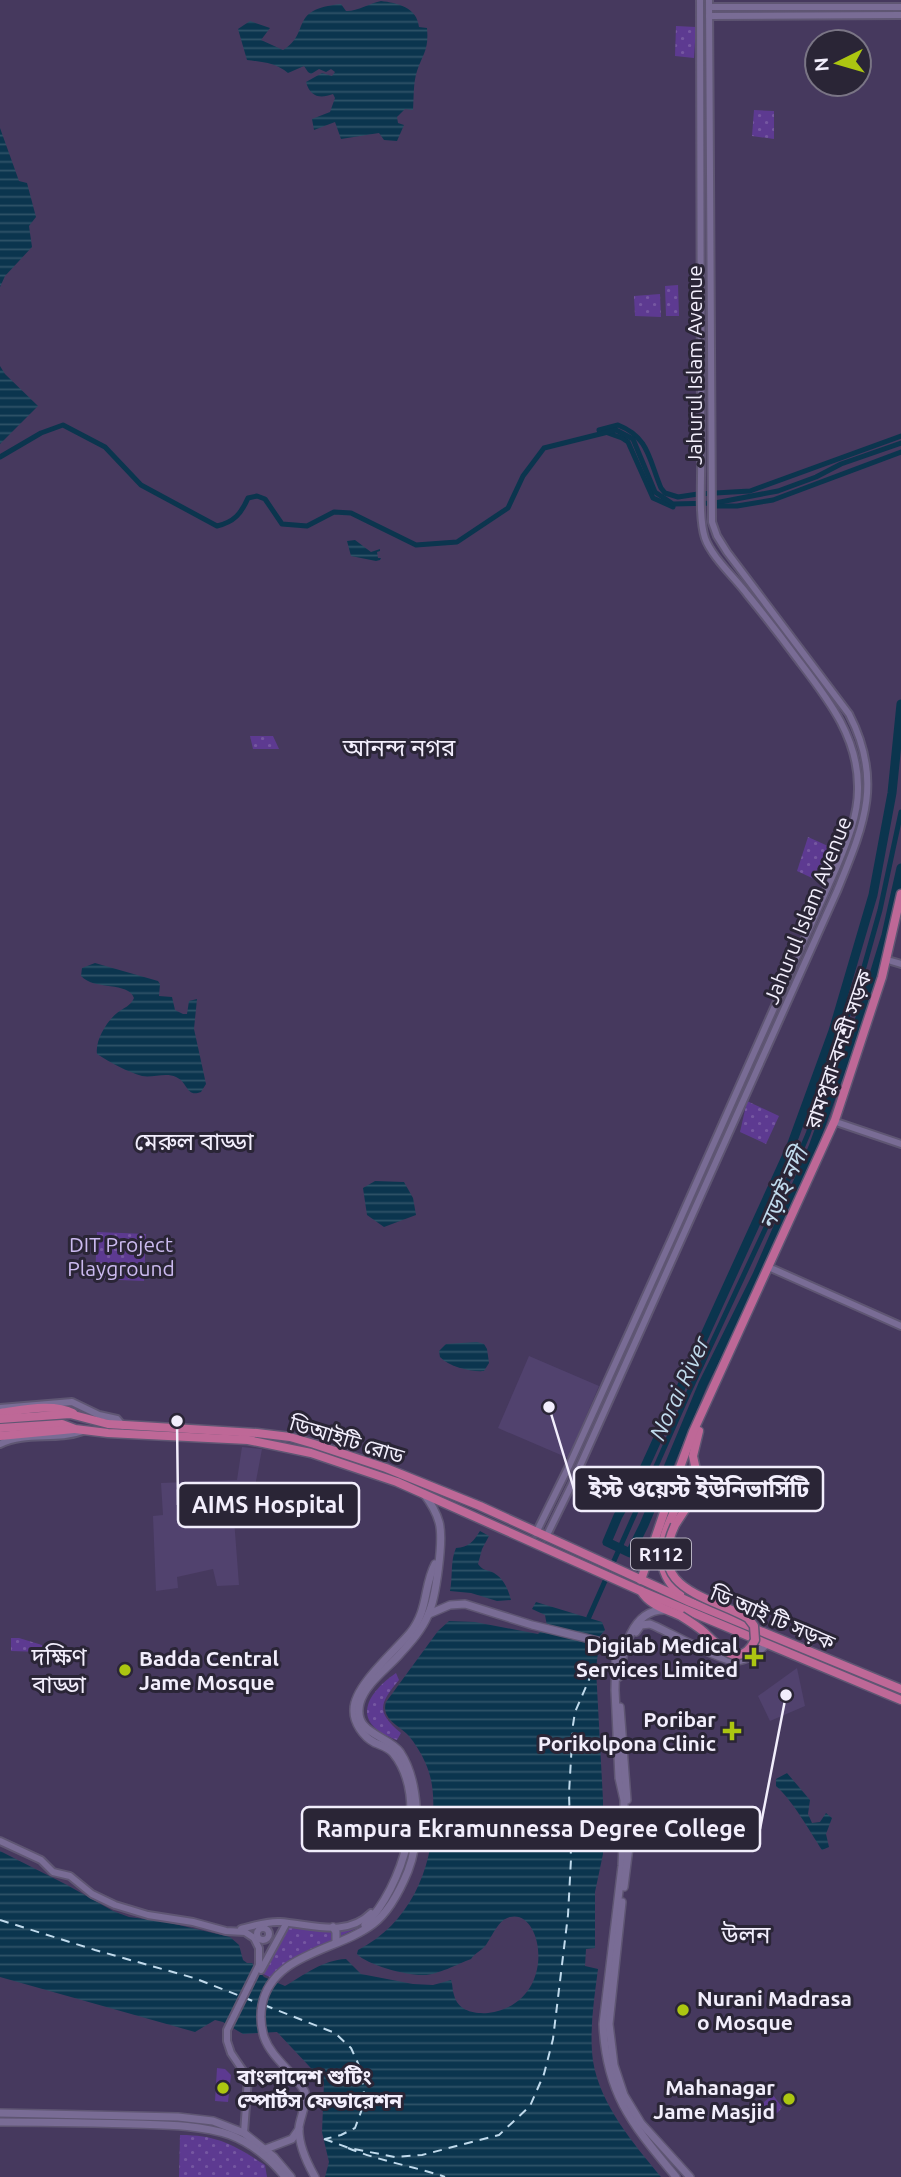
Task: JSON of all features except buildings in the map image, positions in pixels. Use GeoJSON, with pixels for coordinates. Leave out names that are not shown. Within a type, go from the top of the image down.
{"type":"FeatureCollection","features":[{"type":"Feature","properties":{"kind":"main road","name":"রামপুরা-বনশ্রী সড়ক"},"geometry":{"type":"LineString","coordinates":[[637,1578],[693,1432],[835,1120],[882,977],[901,894]]}},
{"type":"Feature","properties":{"kind":"main road","name":"রামপুরা-বনশ্রী সড়ক"},"geometry":{"type":"LineString","coordinates":[[698,1479],[693,1456],[698,1435],[839,1123],[891,961],[901,913]]}},
{"type":"Feature","properties":{"kind":"main road"},"geometry":{"type":"LineString","coordinates":[[0,1413],[60,1408],[79,1415]]}},
{"type":"Feature","properties":{"kind":"main road","name":"ডিআইটি রোড"},"geometry":{"type":"LineString","coordinates":[[0,1419],[79,1415],[102,1423],[123,1426],[290,1437],[413,1478],[585,1555]]}},
{"type":"Feature","properties":{"kind":"main road","name":"ডিআইটি রোড"},"geometry":{"type":"LineString","coordinates":[[0,1428],[55,1424],[80,1429],[260,1442],[288,1447],[357,1468],[424,1493],[641,1591]]}},
{"type":"Feature","properties":{"kind":"main road"},"geometry":{"type":"LineString","coordinates":[[0,1436],[80,1429]]}},
{"type":"Feature","properties":{"kind":"main road"},"geometry":{"type":"LineString","coordinates":[[641,1591],[652,1604],[695,1625],[721,1650],[729,1654],[745,1653],[755,1640],[754,1626],[748,1618],[686,1590],[674,1578],[667,1558],[670,1539],[675,1525],[690,1502],[699,1497],[702,1490],[698,1479],[689,1475],[674,1483],[680,1498],[690,1502]]}},
{"type":"Feature","properties":{"kind":"main road"},"geometry":{"type":"LineString","coordinates":[[263,2151],[292,2139],[299,2128],[306,2099],[305,2092],[271,2051],[264,2037],[261,2024],[265,1994],[275,1978],[292,1964],[357,1933],[377,1920],[397,1892],[409,1868],[415,1837],[416,1803],[407,1768],[395,1746],[377,1737],[365,1726],[360,1717],[360,1705],[366,1692],[408,1644],[429,1614],[442,1542],[440,1524],[424,1493]]}},
{"type":"Feature","properties":{"kind":"main road","name":"R112"},"geometry":{"type":"LineString","coordinates":[[680,1498],[663,1542],[661,1564],[672,1587],[690,1602]]}},
{"type":"Feature","properties":{"kind":"main road"},"geometry":{"type":"LineString","coordinates":[[388,1893],[409,1838],[409,1793],[395,1755],[386,1747],[372,1741],[357,1724],[354,1701],[363,1685],[417,1623],[425,1605],[431,1572],[439,1555]]}},
{"type":"Feature","properties":{"kind":"main road","name":"ডি আই টি সড়ক"},"geometry":{"type":"LineString","coordinates":[[585,1555],[690,1602],[901,1689]]}},
{"type":"Feature","properties":{"kind":"main road","name":"ডি আই টি সড়ক"},"geometry":{"type":"LineString","coordinates":[[641,1591],[901,1700]]}},
{"type":"Feature","properties":{"kind":"main road"},"geometry":{"type":"LineString","coordinates":[[429,1614],[445,1606],[462,1604],[612,1647],[616,1670],[622,1793],[621,1890]]}},
{"type":"Feature","properties":{"kind":"main road"},"geometry":{"type":"LineString","coordinates":[[668,1610],[653,1610],[641,1618],[628,1640],[624,1654],[619,1686],[630,1839],[612,1945],[603,2024],[606,2062],[617,2096],[641,2135],[676,2177]]}},
{"type":"Feature","properties":{"kind":"main road"},"geometry":{"type":"LineString","coordinates":[[616,1670],[639,1628],[647,1623],[731,1660],[749,1657],[766,1645]]}},
{"type":"Feature","properties":{"kind":"main road"},"geometry":{"type":"LineString","coordinates":[[357,1933],[376,1913],[402,1871],[415,1837]]}},
{"type":"Feature","properties":{"kind":"main road"},"geometry":{"type":"LineString","coordinates":[[612,1945],[610,1926],[620,1866]]}},
{"type":"Feature","properties":{"kind":"main road"},"geometry":{"type":"LineString","coordinates":[[618,1910],[609,2024],[614,2065],[624,2095],[641,2123],[690,2177]]}},
{"type":"Feature","properties":{"kind":"main road"},"geometry":{"type":"LineString","coordinates":[[333,1927],[336,1942]]}},
{"type":"Feature","properties":{"kind":"main road"},"geometry":{"type":"LineString","coordinates":[[0,2113],[213,2121],[244,2133],[291,2177]]}},
{"type":"Feature","properties":{"kind":"main road"},"geometry":{"type":"LineString","coordinates":[[0,2122],[170,2125],[210,2130],[239,2139],[263,2151],[285,2177]]}},
{"type":"Feature","properties":{"kind":"main road"},"geometry":{"type":"LineString","coordinates":[[299,2128],[305,2155],[315,2176]]}},
{"type":"Feature","properties":{"kind":"street","name":"Jahurul Islam Avenue"},"geometry":{"type":"LineString","coordinates":[[546,1537],[571,1486],[766,1039],[838,866],[855,816],[858,782],[852,748],[838,713],[708,543],[705,534],[702,511],[700,0]]}},
{"type":"Feature","properties":{"kind":"street","name":"Jahurul Islam Avenue"},"geometry":{"type":"LineString","coordinates":[[536,1533],[849,861],[865,816],[868,779],[862,747],[849,714],[715,533],[711,510],[709,3]]}},
{"type":"Feature","properties":{"kind":"street"},"geometry":{"type":"LineString","coordinates":[[709,3],[900,6]]}},
{"type":"Feature","properties":{"kind":"street"},"geometry":{"type":"LineString","coordinates":[[709,16],[900,15]]}},
{"type":"Feature","properties":{"kind":"street"},"geometry":{"type":"LineString","coordinates":[[891,961],[901,964]]}},
{"type":"Feature","properties":{"kind":"street"},"geometry":{"type":"LineString","coordinates":[[839,1123],[901,1144]]}},
{"type":"Feature","properties":{"kind":"street"},"geometry":{"type":"LineString","coordinates":[[773,1269],[901,1326]]}},
{"type":"Feature","properties":{"kind":"street"},"geometry":{"type":"LineString","coordinates":[[0,1408],[72,1402],[99,1415],[117,1419],[123,1426]]}},
{"type":"Feature","properties":{"kind":"street"},"geometry":{"type":"LineString","coordinates":[[591,1416],[600,1420]]}},
{"type":"Feature","properties":{"kind":"street"},"geometry":{"type":"LineString","coordinates":[[0,1444],[10,1439],[71,1434],[80,1429]]}},
{"type":"Feature","properties":{"kind":"street"},"geometry":{"type":"LineString","coordinates":[[569,1466],[578,1470]]}},
{"type":"Feature","properties":{"kind":"street"},"geometry":{"type":"LineString","coordinates":[[562,1481],[571,1486]]}},
{"type":"Feature","properties":{"kind":"street"},"geometry":{"type":"LineString","coordinates":[[542,1520],[552,1525]]}},
{"type":"Feature","properties":{"kind":"street"},"geometry":{"type":"LineString","coordinates":[[0,1841],[41,1860],[54,1872],[69,1876],[92,1894],[131,1911],[245,1932],[262,1940],[267,1938]]}},
{"type":"Feature","properties":{"kind":"street"},"geometry":{"type":"LineString","coordinates":[[234,1931],[280,1922],[350,1926],[371,1913],[388,1893]]}},
{"type":"Feature","properties":{"kind":"street"},"geometry":{"type":"LineString","coordinates":[[244,2133],[248,2078],[228,2045],[229,2031],[261,1964],[286,1924]]}},
{"type":"Feature","properties":{"kind":"street"},"geometry":{"type":"LineString","coordinates":[[263,1927],[267,1930],[267,1938]]}},
{"type":"Feature","properties":{"kind":"street"},"geometry":{"type":"LineString","coordinates":[[261,1964],[257,1939],[258,1930],[263,1927]]}},
{"type":"Feature","properties":{"kind":"street"},"geometry":{"type":"LineString","coordinates":[[267,1938],[275,1944]]}},
{"type":"Feature","properties":{"kind":"shaded area"},"geometry":{"type":"Polygon","coordinates":[[[529,1356],[599,1386],[568,1458],[498,1428],[529,1356]]]}},
{"type":"Feature","properties":{"kind":"shaded area"},"geometry":{"type":"Polygon","coordinates":[[[242,1447],[262,1449],[256,1481],[261,1517],[234,1519],[239,1585],[217,1586],[213,1569],[177,1577],[178,1588],[156,1591],[153,1516],[163,1515],[161,1483],[237,1480],[242,1447]]]}},
{"type":"Feature","properties":{"kind":"shaded area"},"geometry":{"type":"Polygon","coordinates":[[[797,1668],[805,1706],[770,1721],[758,1696],[797,1668]]]}},
{"type":"Feature","properties":{"kind":"green space"},"geometry":{"type":"Polygon","coordinates":[[[676,26],[696,27],[694,58],[675,56],[676,26]]]}},
{"type":"Feature","properties":{"kind":"green space"},"geometry":{"type":"Polygon","coordinates":[[[754,110],[774,111],[774,139],[752,136],[754,110]]]}},
{"type":"Feature","properties":{"kind":"green space"},"geometry":{"type":"Polygon","coordinates":[[[678,285],[679,316],[666,316],[665,286],[678,285]]]}},
{"type":"Feature","properties":{"kind":"green space"},"geometry":{"type":"Polygon","coordinates":[[[660,294],[661,317],[635,316],[634,296],[660,294]]]}},
{"type":"Feature","properties":{"kind":"green space"},"geometry":{"type":"Polygon","coordinates":[[[250,736],[273,736],[279,749],[253,749],[250,736]]]}},
{"type":"Feature","properties":{"kind":"green space"},"geometry":{"type":"Polygon","coordinates":[[[808,837],[839,851],[825,884],[797,871],[808,837]]]}},
{"type":"Feature","properties":{"kind":"green space"},"geometry":{"type":"Polygon","coordinates":[[[747,1101],[779,1116],[766,1144],[740,1132],[747,1101]]]}},
{"type":"Feature","properties":{"kind":"green space","name":"DIT Project Playground"},"geometry":{"type":"Polygon","coordinates":[[[97,1232],[146,1234],[144,1281],[95,1279],[97,1232]]]}},
{"type":"Feature","properties":{"kind":"green space"},"geometry":{"type":"Polygon","coordinates":[[[11,1638],[42,1645],[42,1652],[11,1651],[11,1638]]]}},
{"type":"Feature","properties":{"kind":"green space"},"geometry":{"type":"Polygon","coordinates":[[[396,1673],[399,1680],[387,1695],[383,1708],[387,1719],[401,1733],[397,1740],[373,1726],[367,1709],[376,1691],[396,1673]]]}},
{"type":"Feature","properties":{"kind":"green space"},"geometry":{"type":"Polygon","coordinates":[[[288,1925],[323,1931],[359,1927],[293,1959],[270,1977],[261,1973],[288,1925]]]}},
{"type":"Feature","properties":{"kind":"green space","name":"বাংলাদেশ শুটিং স্পোর্টস ফেডারেশন"},"geometry":{"type":"Polygon","coordinates":[[[217,2068],[225,2069],[231,2075],[228,2102],[215,2101],[217,2068]]]}},
{"type":"Feature","properties":{"kind":"green space"},"geometry":{"type":"Polygon","coordinates":[[[773,2095],[782,2107],[774,2115],[755,2123],[747,2115],[773,2095]]]}},
{"type":"Feature","properties":{"kind":"green space"},"geometry":{"type":"Polygon","coordinates":[[[180,2135],[215,2139],[235,2147],[265,2165],[267,2177],[179,2177],[180,2135]]]}},
{"type":"Feature","properties":{"kind":"water"},"geometry":{"type":"Polygon","coordinates":[[[381,1],[405,7],[414,15],[419,27],[427,28],[426,47],[415,80],[413,110],[405,109],[397,117],[398,123],[404,125],[397,141],[384,140],[379,133],[341,139],[335,122],[314,130],[312,119],[330,112],[335,98],[333,94],[313,94],[306,82],[322,73],[332,76],[335,72],[331,69],[326,72],[319,69],[311,74],[304,66],[288,73],[274,65],[247,60],[238,29],[250,21],[270,28],[261,40],[283,50],[292,43],[303,22],[313,11],[341,4],[346,11],[350,11],[381,1]]]}},
{"type":"Feature","properties":{"kind":"water"},"geometry":{"type":"Polygon","coordinates":[[[0,128],[19,181],[27,183],[36,217],[29,226],[32,247],[5,276],[0,287],[0,128]]]}},
{"type":"Feature","properties":{"kind":"water"},"geometry":{"type":"Polygon","coordinates":[[[0,366],[38,406],[0,444],[0,366]]]}},
{"type":"Feature","properties":{"kind":"water"},"geometry":{"type":"Polygon","coordinates":[[[355,540],[371,552],[380,549],[377,552],[380,560],[351,556],[347,541],[355,540]]]}},
{"type":"Feature","properties":{"kind":"water"},"geometry":{"type":"Polygon","coordinates":[[[95,963],[158,981],[159,996],[172,997],[175,1010],[183,1014],[187,1014],[189,1001],[197,999],[194,1029],[206,1084],[201,1092],[192,1093],[176,1077],[142,1076],[97,1054],[105,1026],[134,998],[125,989],[87,981],[81,976],[82,968],[95,963]]]}},
{"type":"Feature","properties":{"kind":"water"},"geometry":{"type":"Polygon","coordinates":[[[375,1181],[404,1182],[413,1198],[416,1215],[384,1227],[367,1215],[363,1188],[375,1181]]]}},
{"type":"Feature","properties":{"kind":"water"},"geometry":{"type":"Polygon","coordinates":[[[446,1344],[484,1344],[487,1349],[489,1363],[484,1371],[461,1368],[440,1357],[439,1351],[446,1344]]]}},
{"type":"Feature","properties":{"kind":"water"},"geometry":{"type":"Polygon","coordinates":[[[480,1531],[489,1536],[478,1564],[500,1578],[511,1600],[497,1601],[471,1593],[450,1591],[456,1548],[470,1543],[480,1531]]]}},
{"type":"Feature","properties":{"kind":"water"},"geometry":{"type":"Polygon","coordinates":[[[536,1602],[602,1622],[605,1630],[600,1636],[596,1669],[603,1854],[595,1892],[595,1948],[586,1949],[585,1966],[598,1969],[592,2027],[593,2061],[610,2108],[661,2177],[325,2177],[329,2162],[322,2132],[324,2082],[277,2032],[243,2034],[215,2020],[195,2032],[0,1977],[0,1851],[129,1917],[166,1922],[230,1937],[239,1945],[243,1960],[252,1963],[264,1977],[285,1986],[322,1965],[346,1959],[361,1974],[413,1984],[433,1985],[451,1980],[459,2005],[472,2012],[488,2013],[511,2006],[526,1993],[535,1976],[538,1958],[537,1941],[531,1927],[522,1918],[510,1917],[502,1921],[486,1945],[471,1959],[429,1975],[388,1969],[357,1954],[358,1950],[391,1926],[415,1893],[423,1875],[432,1836],[433,1795],[428,1768],[411,1738],[388,1717],[386,1702],[438,1631],[449,1621],[475,1622],[538,1634],[547,1626],[545,1615],[532,1609],[536,1602]]]}},
{"type":"Feature","properties":{"kind":"water"},"geometry":{"type":"Polygon","coordinates":[[[787,1773],[810,1800],[808,1814],[812,1823],[820,1822],[826,1813],[832,1818],[826,1834],[829,1847],[822,1850],[795,1808],[776,1786],[776,1779],[787,1773]]]}},
{"type":"Feature","properties":{"kind":"waterway"},"geometry":{"type":"LineString","coordinates":[[0,457],[41,433],[63,425],[105,447],[141,485],[217,526],[232,520],[240,513],[248,498],[257,496],[265,499],[282,524],[307,526],[334,512],[351,513],[416,545],[457,542],[508,508],[523,476],[544,448],[616,430],[633,439],[655,492],[673,504],[715,503],[778,491],[816,477],[841,464],[901,443]]}},
{"type":"Feature","properties":{"kind":"waterway"},"geometry":{"type":"LineString","coordinates":[[599,430],[618,425],[636,436],[647,450],[661,488],[665,493],[678,497],[750,491],[901,436]]}},
{"type":"Feature","properties":{"kind":"waterway"},"geometry":{"type":"LineString","coordinates":[[608,433],[628,442],[653,498],[673,507]]}},
{"type":"Feature","properties":{"kind":"waterway"},"geometry":{"type":"LineString","coordinates":[[714,506],[737,506],[773,500],[901,452]]}},
{"type":"Feature","properties":{"kind":"waterway","name":"Norai River"},"geometry":{"type":"LineString","coordinates":[[901,704],[892,793],[873,895],[833,1031],[791,1146],[642,1473],[607,1542],[630,1553],[703,1384],[757,1275],[813,1147],[864,1007],[886,935],[901,868]]}},
{"type":"Feature","properties":{"kind":"waterway","name":"নড়াই নদী"},"geometry":{"type":"LineString","coordinates":[[589,1617],[808,1134],[864,967],[880,910],[901,812]]}},
{"type":"Feature","properties":{"kind":"ferry route"},"geometry":{"type":"LineString","coordinates":[[324,2139],[349,2148],[395,2157],[422,2155],[499,2135],[530,2106],[544,2074],[553,2039],[568,1915],[571,1859],[569,1793],[573,1725],[575,1712],[595,1666]]}},
{"type":"Feature","properties":{"kind":"ferry route"},"geometry":{"type":"LineString","coordinates":[[0,1920],[194,1978],[258,2003]]}},
{"type":"Feature","properties":{"kind":"ferry route"},"geometry":{"type":"LineString","coordinates":[[264,2005],[335,2033],[351,2048],[361,2070],[365,2101],[355,2128],[325,2139]]}},
{"type":"Feature","properties":{"kind":"ferry route"},"geometry":{"type":"LineString","coordinates":[[348,2148],[445,2177]]}},
{"type":"Feature","properties":{"kind":"place","name":"ইস্ট ওয়েস্ট ইউনিভার্সিটি"},"geometry":{"type":"Point","coordinates":[549,1407]}},
{"type":"Feature","properties":{"kind":"place","name":"AIMS Hospital"},"geometry":{"type":"Point","coordinates":[177,1421]}},
{"type":"Feature","properties":{"kind":"place","name":"Digilab Medical Services Limited"},"geometry":{"type":"Point","coordinates":[754,1657]}},
{"type":"Feature","properties":{"kind":"place","name":"Badda Central Jame Mosque"},"geometry":{"type":"Point","coordinates":[125,1670]}},
{"type":"Feature","properties":{"kind":"place","name":"Rampura Ekramunnessa Degree College"},"geometry":{"type":"Point","coordinates":[786,1695]}},
{"type":"Feature","properties":{"kind":"place","name":"Poribar Porikolpona Clinic"},"geometry":{"type":"Point","coordinates":[732,1731]}},
{"type":"Feature","properties":{"kind":"place","name":"Nurani Madrasa o Mosque"},"geometry":{"type":"Point","coordinates":[683,2010]}},
{"type":"Feature","properties":{"kind":"place","name":"বাংলাদেশ শুটিং স্পোর্টস ফেডারেশন"},"geometry":{"type":"Point","coordinates":[223,2088]}},
{"type":"Feature","properties":{"kind":"place","name":"Mahanagar Jame Masjid"},"geometry":{"type":"Point","coordinates":[789,2099]}},
{"type":"Feature","properties":{"kind":"district","name":"আনন্দ নগর"},"geometry":{"type":"Point","coordinates":[399,747]}},
{"type":"Feature","properties":{"kind":"district","name":"মেরুল বাড্ডা"},"geometry":{"type":"Point","coordinates":[194,1141]}},
{"type":"Feature","properties":{"kind":"district","name":"দক্ষিণ বাড্ডা"},"geometry":{"type":"Point","coordinates":[59,1670]}},
{"type":"Feature","properties":{"kind":"district","name":"উলন"},"geometry":{"type":"Point","coordinates":[746,1934]}}]}
